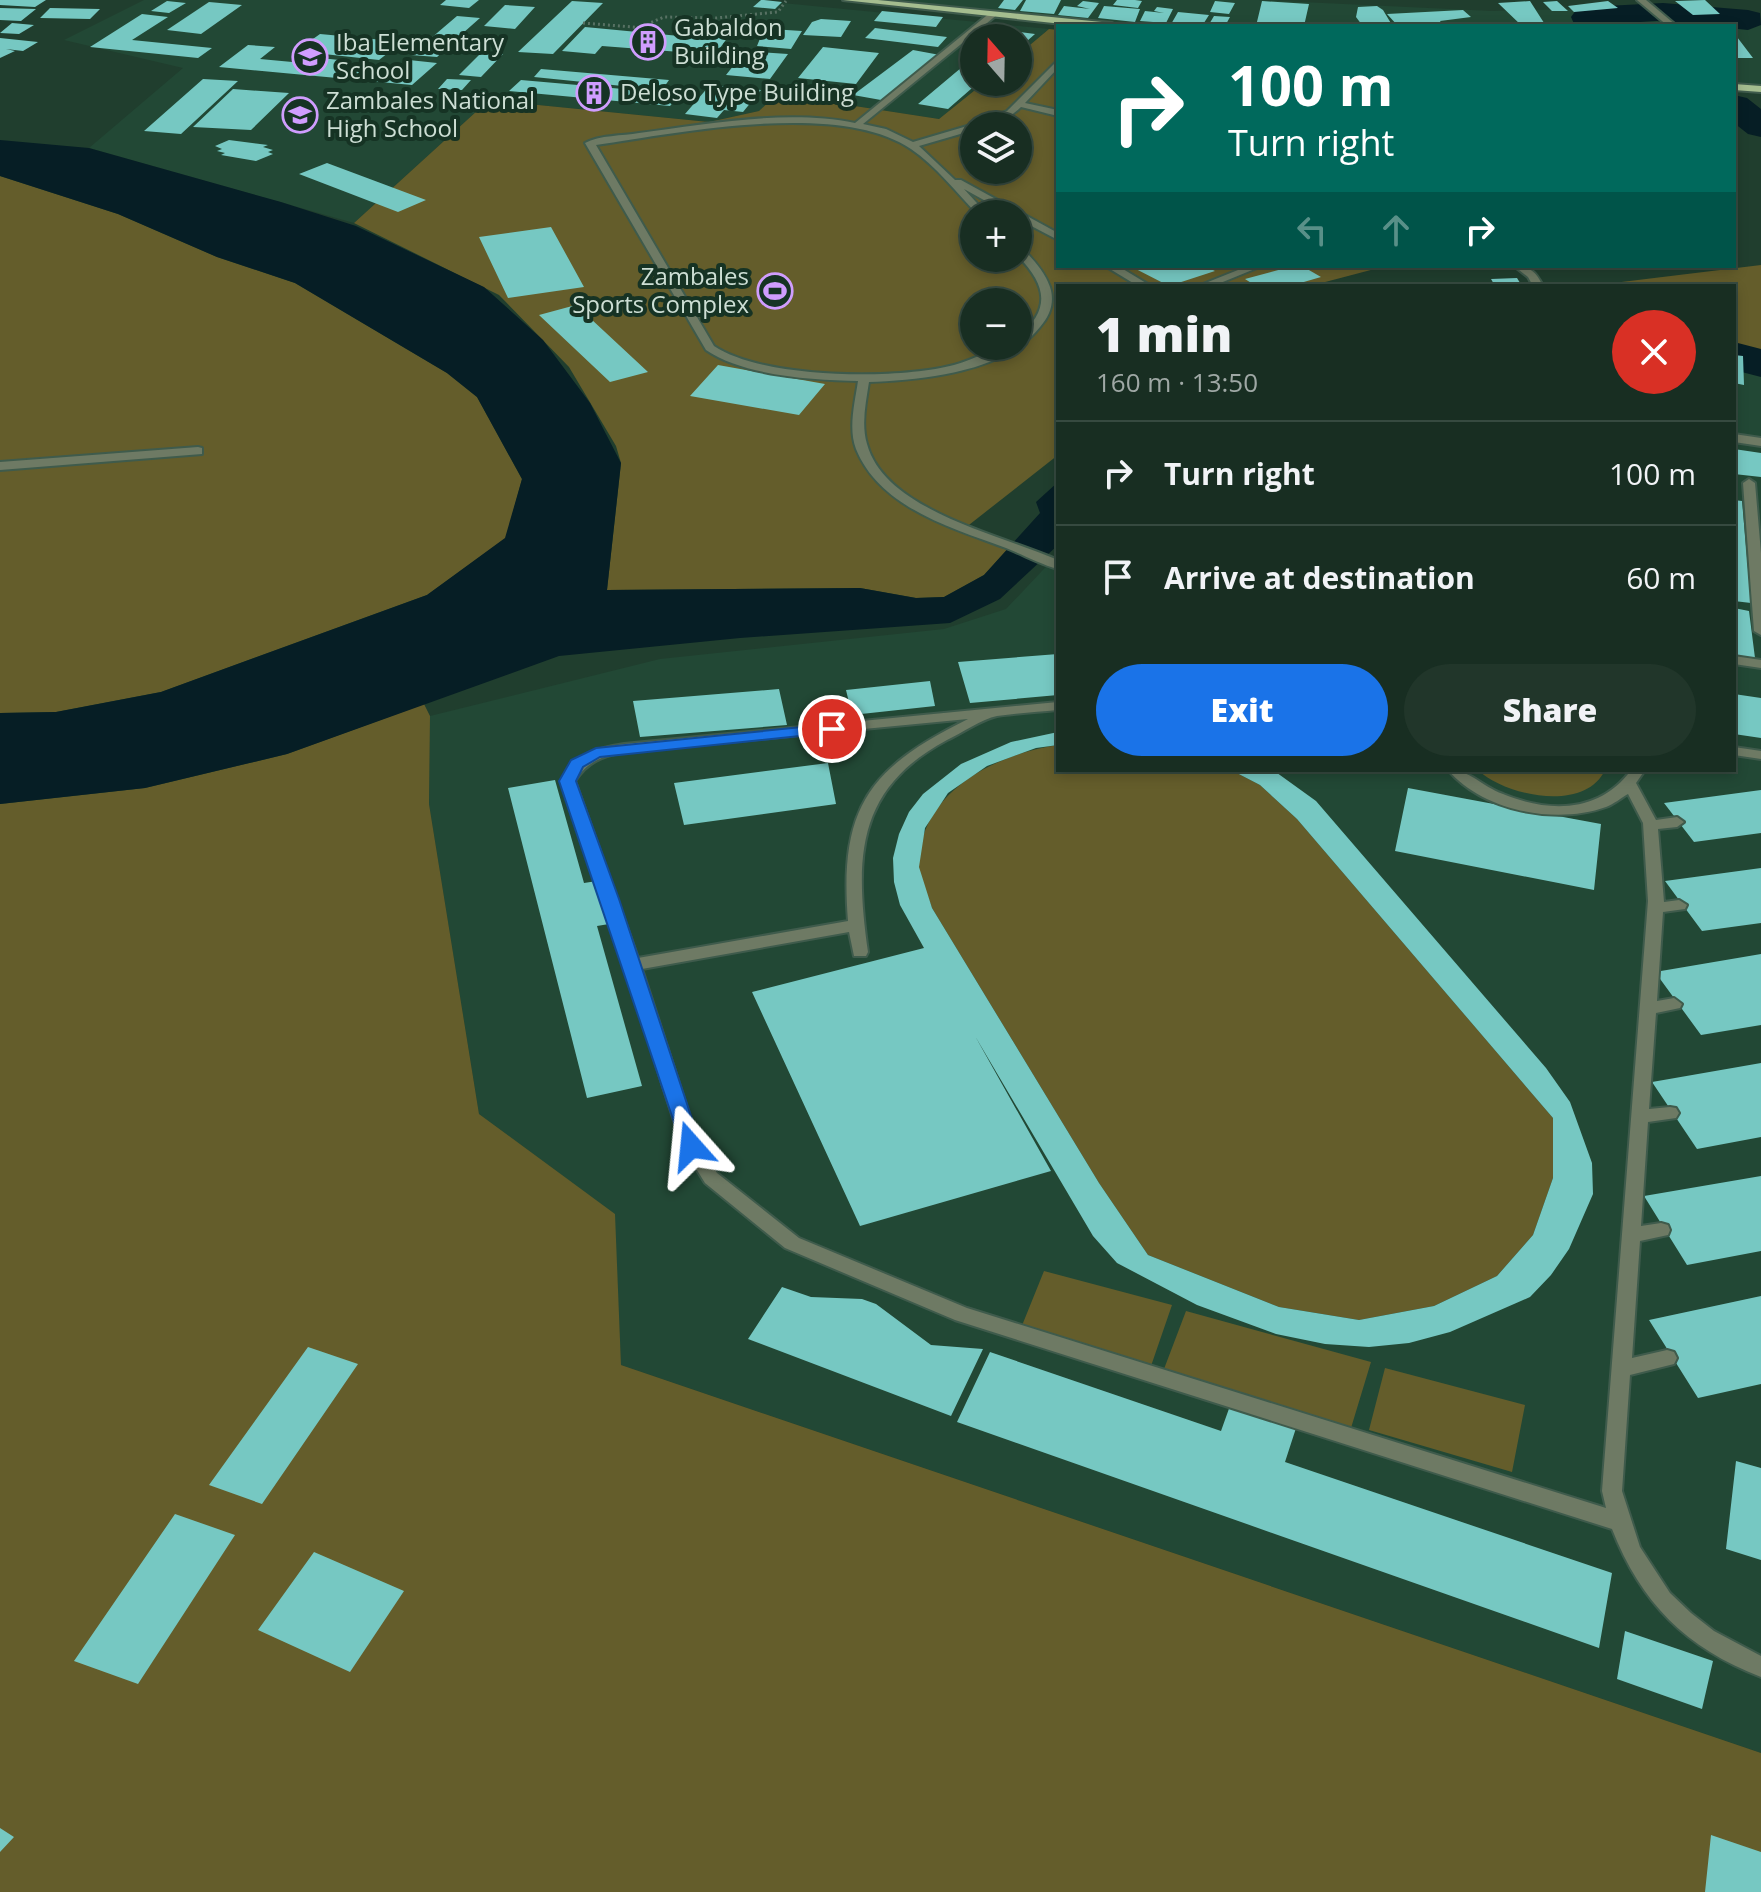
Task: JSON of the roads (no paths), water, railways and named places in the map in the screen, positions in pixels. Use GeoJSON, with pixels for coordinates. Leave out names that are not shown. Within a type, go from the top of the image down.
{"type":"FeatureCollection","features":[{"type":"Feature","properties":{"kind":"main road"},"geometry":{"type":"LineString","coordinates":[[848,0],[1084,24]]}},
{"type":"Feature","properties":{"kind":"main road"},"geometry":{"type":"LineString","coordinates":[[1736,87],[1761,89]]}},
{"type":"Feature","properties":{"kind":"street"},"geometry":{"type":"LineString","coordinates":[[1641,0],[1671,24]]}},
{"type":"Feature","properties":{"kind":"street"},"geometry":{"type":"LineString","coordinates":[[856,126],[994,14]]}},
{"type":"Feature","properties":{"kind":"street"},"geometry":{"type":"LineString","coordinates":[[1009,112],[1056,65]]}},
{"type":"Feature","properties":{"kind":"street"},"geometry":{"type":"LineString","coordinates":[[1020,104],[1056,113]]}},
{"type":"Feature","properties":{"kind":"street"},"geometry":{"type":"LineString","coordinates":[[968,200],[912,145],[856,126],[818,121],[745,122],[590,143],[710,348],[732,359],[767,368],[864,380],[948,371],[977,360]]}},
{"type":"Feature","properties":{"kind":"street"},"geometry":{"type":"LineString","coordinates":[[912,145],[960,131]]}},
{"type":"Feature","properties":{"kind":"street"},"geometry":{"type":"LineString","coordinates":[[939,172],[990,200]]}},
{"type":"Feature","properties":{"kind":"street"},"geometry":{"type":"LineString","coordinates":[[1032,223],[1056,236]]}},
{"type":"Feature","properties":{"kind":"street"},"geometry":{"type":"LineString","coordinates":[[1032,266],[1045,281],[1049,296],[1040,322],[1032,330]]}},
{"type":"Feature","properties":{"kind":"street"},"geometry":{"type":"LineString","coordinates":[[1114,268],[1142,284]]}},
{"type":"Feature","properties":{"kind":"street"},"geometry":{"type":"LineString","coordinates":[[1208,284],[1252,268]]}},
{"type":"Feature","properties":{"kind":"street"},"geometry":{"type":"LineString","coordinates":[[1522,268],[1532,275],[1537,284]]}},
{"type":"Feature","properties":{"kind":"street"},"geometry":{"type":"LineString","coordinates":[[864,380],[858,420],[861,447],[874,471],[893,493],[1052,562]]}},
{"type":"Feature","properties":{"kind":"street"},"geometry":{"type":"LineString","coordinates":[[1736,438],[1761,442]]}},
{"type":"Feature","properties":{"kind":"street"},"geometry":{"type":"LineString","coordinates":[[0,466],[198,451]]}},
{"type":"Feature","properties":{"kind":"street"},"geometry":{"type":"LineString","coordinates":[[1755,484],[1761,631]]}},
{"type":"Feature","properties":{"kind":"street"},"geometry":{"type":"LineString","coordinates":[[1736,660],[1761,664]]}},
{"type":"Feature","properties":{"kind":"street"},"geometry":{"type":"LineString","coordinates":[[1056,706],[624,748],[596,753],[577,764],[568,781],[691,1146],[711,1178],[792,1243],[962,1314],[1621,1522]]}},
{"type":"Feature","properties":{"kind":"street"},"geometry":{"type":"LineString","coordinates":[[860,952],[856,925],[857,838],[872,799],[893,771],[923,748],[993,712]]}},
{"type":"Feature","properties":{"kind":"street"},"geometry":{"type":"LineString","coordinates":[[1736,751],[1761,755]]}},
{"type":"Feature","properties":{"kind":"street"},"geometry":{"type":"LineString","coordinates":[[1458,772],[1491,795],[1525,806],[1558,810],[1589,807],[1614,799],[1635,778],[1650,825],[1656,908],[1612,1491],[1638,1566],[1669,1609],[1707,1642],[1761,1667]]}},
{"type":"Feature","properties":{"kind":"street"},"geometry":{"type":"LineString","coordinates":[[1650,825],[1677,822]]}},
{"type":"Feature","properties":{"kind":"street"},"geometry":{"type":"LineString","coordinates":[[1656,908],[1679,905]]}},
{"type":"Feature","properties":{"kind":"street"},"geometry":{"type":"LineString","coordinates":[[632,965],[856,925]]}},
{"type":"Feature","properties":{"kind":"street"},"geometry":{"type":"LineString","coordinates":[[1648,1008],[1674,1004]]}},
{"type":"Feature","properties":{"kind":"street"},"geometry":{"type":"LineString","coordinates":[[1639,1117],[1670,1113]]}},
{"type":"Feature","properties":{"kind":"street"},"geometry":{"type":"LineString","coordinates":[[1630,1235],[1661,1230]]}},
{"type":"Feature","properties":{"kind":"street"},"geometry":{"type":"LineString","coordinates":[[1620,1369],[1667,1358]]}},
{"type":"Feature","properties":{"kind":"water"},"geometry":{"type":"Polygon","coordinates":[[[0,140],[89,148],[356,226],[484,287],[543,340],[590,403],[621,463],[607,590],[860,588],[916,598],[944,597],[984,575],[1040,513],[1036,502],[1056,484],[1056,547],[1000,599],[950,623],[740,638],[559,656],[287,754],[145,788],[0,804],[0,713],[56,712],[161,692],[427,595],[505,538],[522,479],[477,397],[447,373],[295,283],[217,257],[118,214],[0,176],[0,140]]]}},
{"type":"Feature","properties":{"kind":"waterway"},"geometry":{"type":"LineString","coordinates":[[1663,13],[1748,20]]}},
{"type":"Feature","properties":{"kind":"waterway"},"geometry":{"type":"LineString","coordinates":[[1590,24],[1587,17],[1646,14]]}},
{"type":"Feature","properties":{"kind":"waterway"},"geometry":{"type":"LineString","coordinates":[[1736,107],[1761,126]]}},
{"type":"Feature","properties":{"kind":"waterway"},"geometry":{"type":"LineString","coordinates":[[1736,356],[1761,364]]}},
{"type":"Feature","properties":{"kind":"place","name":"Gabaldon Building"},"geometry":{"type":"Point","coordinates":[648,42]}},
{"type":"Feature","properties":{"kind":"place","name":"Iba Elementary School"},"geometry":{"type":"Point","coordinates":[310,57]}},
{"type":"Feature","properties":{"kind":"place","name":"Deloso Type Building"},"geometry":{"type":"Point","coordinates":[594,93]}},
{"type":"Feature","properties":{"kind":"place","name":"Zambales National High School"},"geometry":{"type":"Point","coordinates":[300,115]}},
{"type":"Feature","properties":{"kind":"place","name":"Zambales Sports Complex"},"geometry":{"type":"Point","coordinates":[775,291]}}]}
